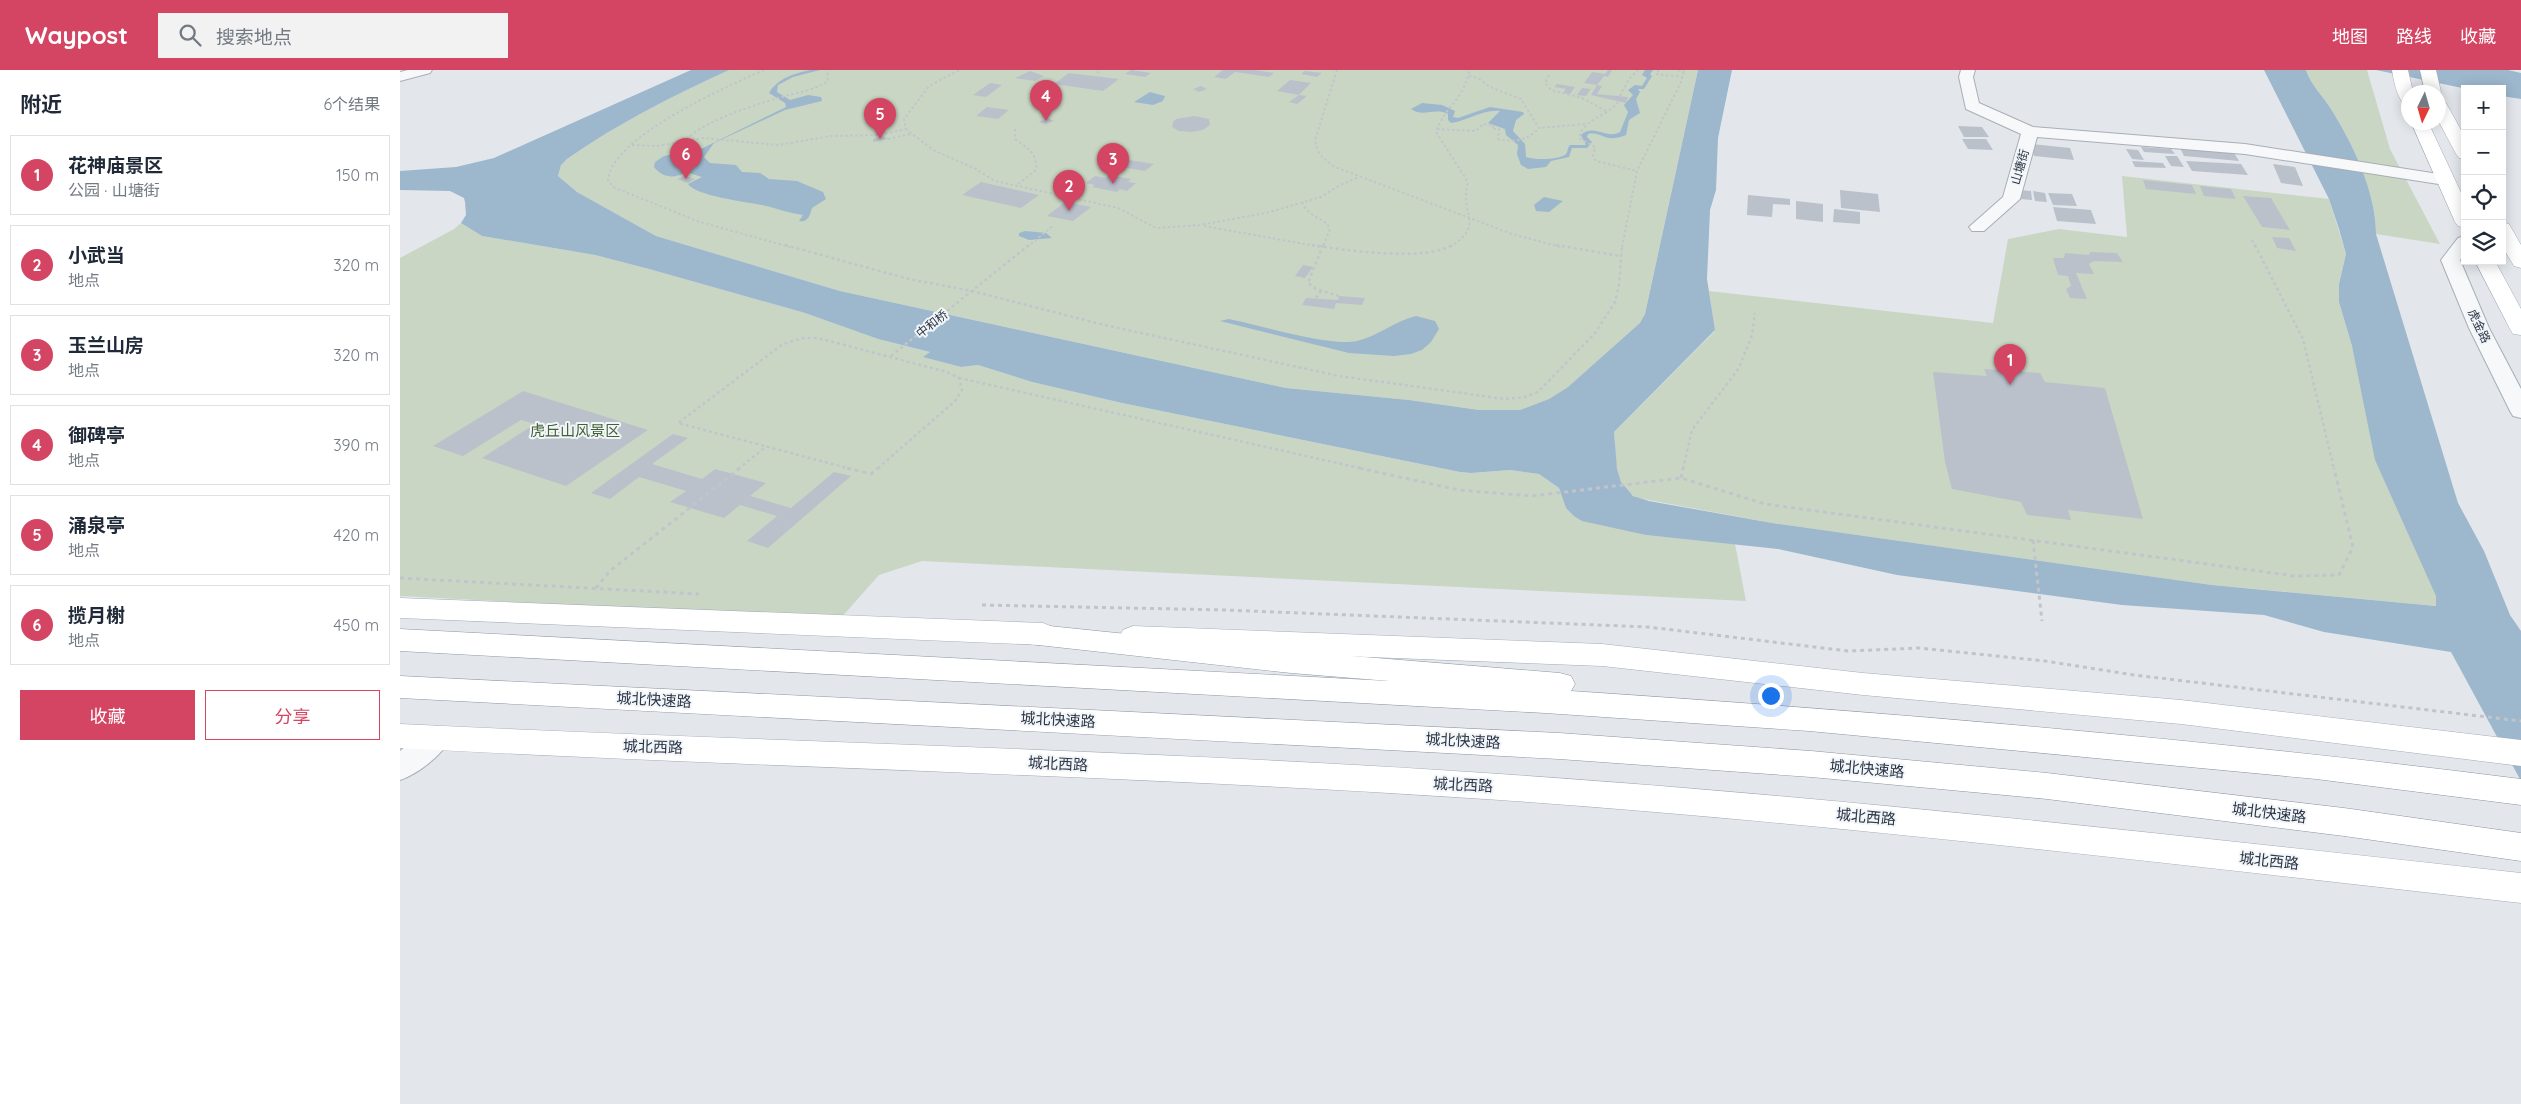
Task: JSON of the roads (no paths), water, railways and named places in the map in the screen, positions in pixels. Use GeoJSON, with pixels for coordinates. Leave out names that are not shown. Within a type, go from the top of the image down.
{"type":"FeatureCollection","features":[{"type":"Feature","properties":{"kind":"main road"},"geometry":{"type":"LineString","coordinates":[[2400,71],[2402,85]]}},
{"type":"Feature","properties":{"kind":"main road"},"geometry":{"type":"LineString","coordinates":[[2446,117],[2461,146]]}},
{"type":"Feature","properties":{"kind":"main road"},"geometry":{"type":"LineString","coordinates":[[2423,130],[2464,220]]}},
{"type":"Feature","properties":{"kind":"main road"},"geometry":{"type":"LineString","coordinates":[[2511,238],[2521,262]]}},
{"type":"Feature","properties":{"kind":"main road"},"geometry":{"type":"LineString","coordinates":[[2487,265],[2521,329]]}},
{"type":"Feature","properties":{"kind":"main road"},"geometry":{"type":"LineString","coordinates":[[400,608],[1602,656],[1863,684],[2181,712],[2521,752]]}},
{"type":"Feature","properties":{"kind":"main road"},"geometry":{"type":"LineString","coordinates":[[1020,633],[1291,662],[1624,689],[1809,718]]}},
{"type":"Feature","properties":{"kind":"main road"},"geometry":{"type":"LineString","coordinates":[[400,640],[1525,700],[1809,718],[2316,766],[2515,792]]}},
{"type":"Feature","properties":{"kind":"main road","name":"城北快速路"},"geometry":{"type":"LineString","coordinates":[[400,687],[1559,746],[1801,763],[2057,788],[2344,822],[2521,847]]}},
{"type":"Feature","properties":{"kind":"main road","name":"城北西路"},"geometry":{"type":"LineString","coordinates":[[400,736],[983,760],[1498,787],[1874,817],[2521,888]]}},
{"type":"Feature","properties":{"kind":"street"},"geometry":{"type":"LineString","coordinates":[[400,77],[425,70]]}},
{"type":"Feature","properties":{"kind":"street","name":"山塘街"},"geometry":{"type":"LineString","coordinates":[[1968,70],[1966,77],[1972,106],[2030,132],[2011,199],[1978,227]]}},
{"type":"Feature","properties":{"kind":"street"},"geometry":{"type":"LineString","coordinates":[[2030,132],[2245,149],[2445,180]]}},
{"type":"Feature","properties":{"kind":"street","name":"虎金路"},"geometry":{"type":"LineString","coordinates":[[2461,247],[2450,260],[2479,328],[2521,411]]}},
{"type":"Feature","properties":{"kind":"street"},"geometry":{"type":"LineString","coordinates":[[400,768],[436,738]]}},
{"type":"Feature","properties":{"kind":"water"},"geometry":{"type":"Polygon","coordinates":[[[691,70],[729,70],[667,100],[586,146],[561,165],[558,176],[577,192],[656,236],[840,291],[1286,388],[1409,400],[1479,410],[1520,410],[1549,399],[1568,387],[1640,323],[1645,314],[1698,70],[1732,70],[1718,138],[1716,190],[1710,210],[1707,279],[1715,330],[1614,432],[1617,469],[1621,482],[1633,496],[1649,501],[1772,523],[2212,585],[2436,606],[2436,596],[2375,460],[2352,346],[2339,302],[2339,284],[2346,254],[2339,229],[2329,199],[2264,70],[2306,70],[2347,137],[2362,169],[2372,202],[2376,234],[2458,503],[2484,551],[2510,615],[2521,631],[2521,781],[2451,652],[2324,632],[2264,615],[2122,605],[1897,575],[1778,549],[1646,535],[1582,521],[1566,508],[1559,488],[1539,474],[1510,470],[1460,472],[1122,403],[1032,382],[978,365],[961,367],[923,357],[930,352],[878,339],[805,313],[649,269],[595,255],[482,236],[461,223],[466,215],[464,198],[450,191],[400,190],[400,171],[456,167],[494,158],[691,70]]]}},
{"type":"Feature","properties":{"kind":"water"},"geometry":{"type":"Polygon","coordinates":[[[810,70],[820,70],[793,77],[778,85],[777,92],[790,100],[808,95],[821,97],[822,101],[785,110],[714,143],[704,157],[710,163],[736,165],[742,172],[760,173],[769,179],[797,181],[823,192],[826,199],[812,208],[807,220],[799,221],[803,215],[701,192],[688,184],[702,177],[686,172],[677,176],[669,176],[657,171],[654,167],[655,162],[664,156],[703,148],[786,107],[785,103],[769,93],[781,80],[810,70]]]}},
{"type":"Feature","properties":{"kind":"water"},"geometry":{"type":"Polygon","coordinates":[[[1645,70],[1653,70],[1650,74],[1652,76],[1644,89],[1638,89],[1640,92],[1636,99],[1640,113],[1629,120],[1626,135],[1608,138],[1597,134],[1588,134],[1587,137],[1592,142],[1587,148],[1572,148],[1569,157],[1551,161],[1546,167],[1528,169],[1521,165],[1517,154],[1518,145],[1506,135],[1505,129],[1488,123],[1500,111],[1481,113],[1451,123],[1448,120],[1448,114],[1443,112],[1420,113],[1411,109],[1422,103],[1442,105],[1455,111],[1453,117],[1458,118],[1490,107],[1523,112],[1524,114],[1516,120],[1513,131],[1525,144],[1526,157],[1551,159],[1566,154],[1570,145],[1586,145],[1581,135],[1586,132],[1595,131],[1615,134],[1620,132],[1628,112],[1624,105],[1633,95],[1628,90],[1635,85],[1642,86],[1647,78],[1642,75],[1645,70]]]}},
{"type":"Feature","properties":{"kind":"water"},"geometry":{"type":"Polygon","coordinates":[[[2376,70],[2508,70],[2521,73],[2521,99],[2506,97],[2506,85],[2461,85],[2461,88],[2376,70]]]}},
{"type":"Feature","properties":{"kind":"water"},"geometry":{"type":"Polygon","coordinates":[[[1150,92],[1165,96],[1163,101],[1153,105],[1134,102],[1150,92]]]}},
{"type":"Feature","properties":{"kind":"water"},"geometry":{"type":"Polygon","coordinates":[[[1544,197],[1563,201],[1549,212],[1536,211],[1534,205],[1544,197]]]}},
{"type":"Feature","properties":{"kind":"water"},"geometry":{"type":"Polygon","coordinates":[[[1025,231],[1046,233],[1052,238],[1029,240],[1019,236],[1019,233],[1025,231]]]}},
{"type":"Feature","properties":{"kind":"water"},"geometry":{"type":"Polygon","coordinates":[[[1416,316],[1435,321],[1439,329],[1431,342],[1422,350],[1411,354],[1394,356],[1349,353],[1220,321],[1229,319],[1312,338],[1344,342],[1365,339],[1401,321],[1416,316]]]}},
{"type":"Feature","properties":{"kind":"place","name":"御碑亭"},"geometry":{"type":"Point","coordinates":[1046,121]}},
{"type":"Feature","properties":{"kind":"place","name":"涌泉亭"},"geometry":{"type":"Point","coordinates":[880,139]}},
{"type":"Feature","properties":{"kind":"place","name":"揽月榭"},"geometry":{"type":"Point","coordinates":[686,179]}},
{"type":"Feature","properties":{"kind":"place","name":"玉兰山房"},"geometry":{"type":"Point","coordinates":[1113,184]}},
{"type":"Feature","properties":{"kind":"place","name":"小武当"},"geometry":{"type":"Point","coordinates":[1069,211]}},
{"type":"Feature","properties":{"kind":"place","name":"花神庙景区"},"geometry":{"type":"Point","coordinates":[2010,385]}},
{"type":"Feature","properties":{"kind":"park label","name":"虎丘山风景区"},"geometry":{"type":"Point","coordinates":[575,431]}}]}
